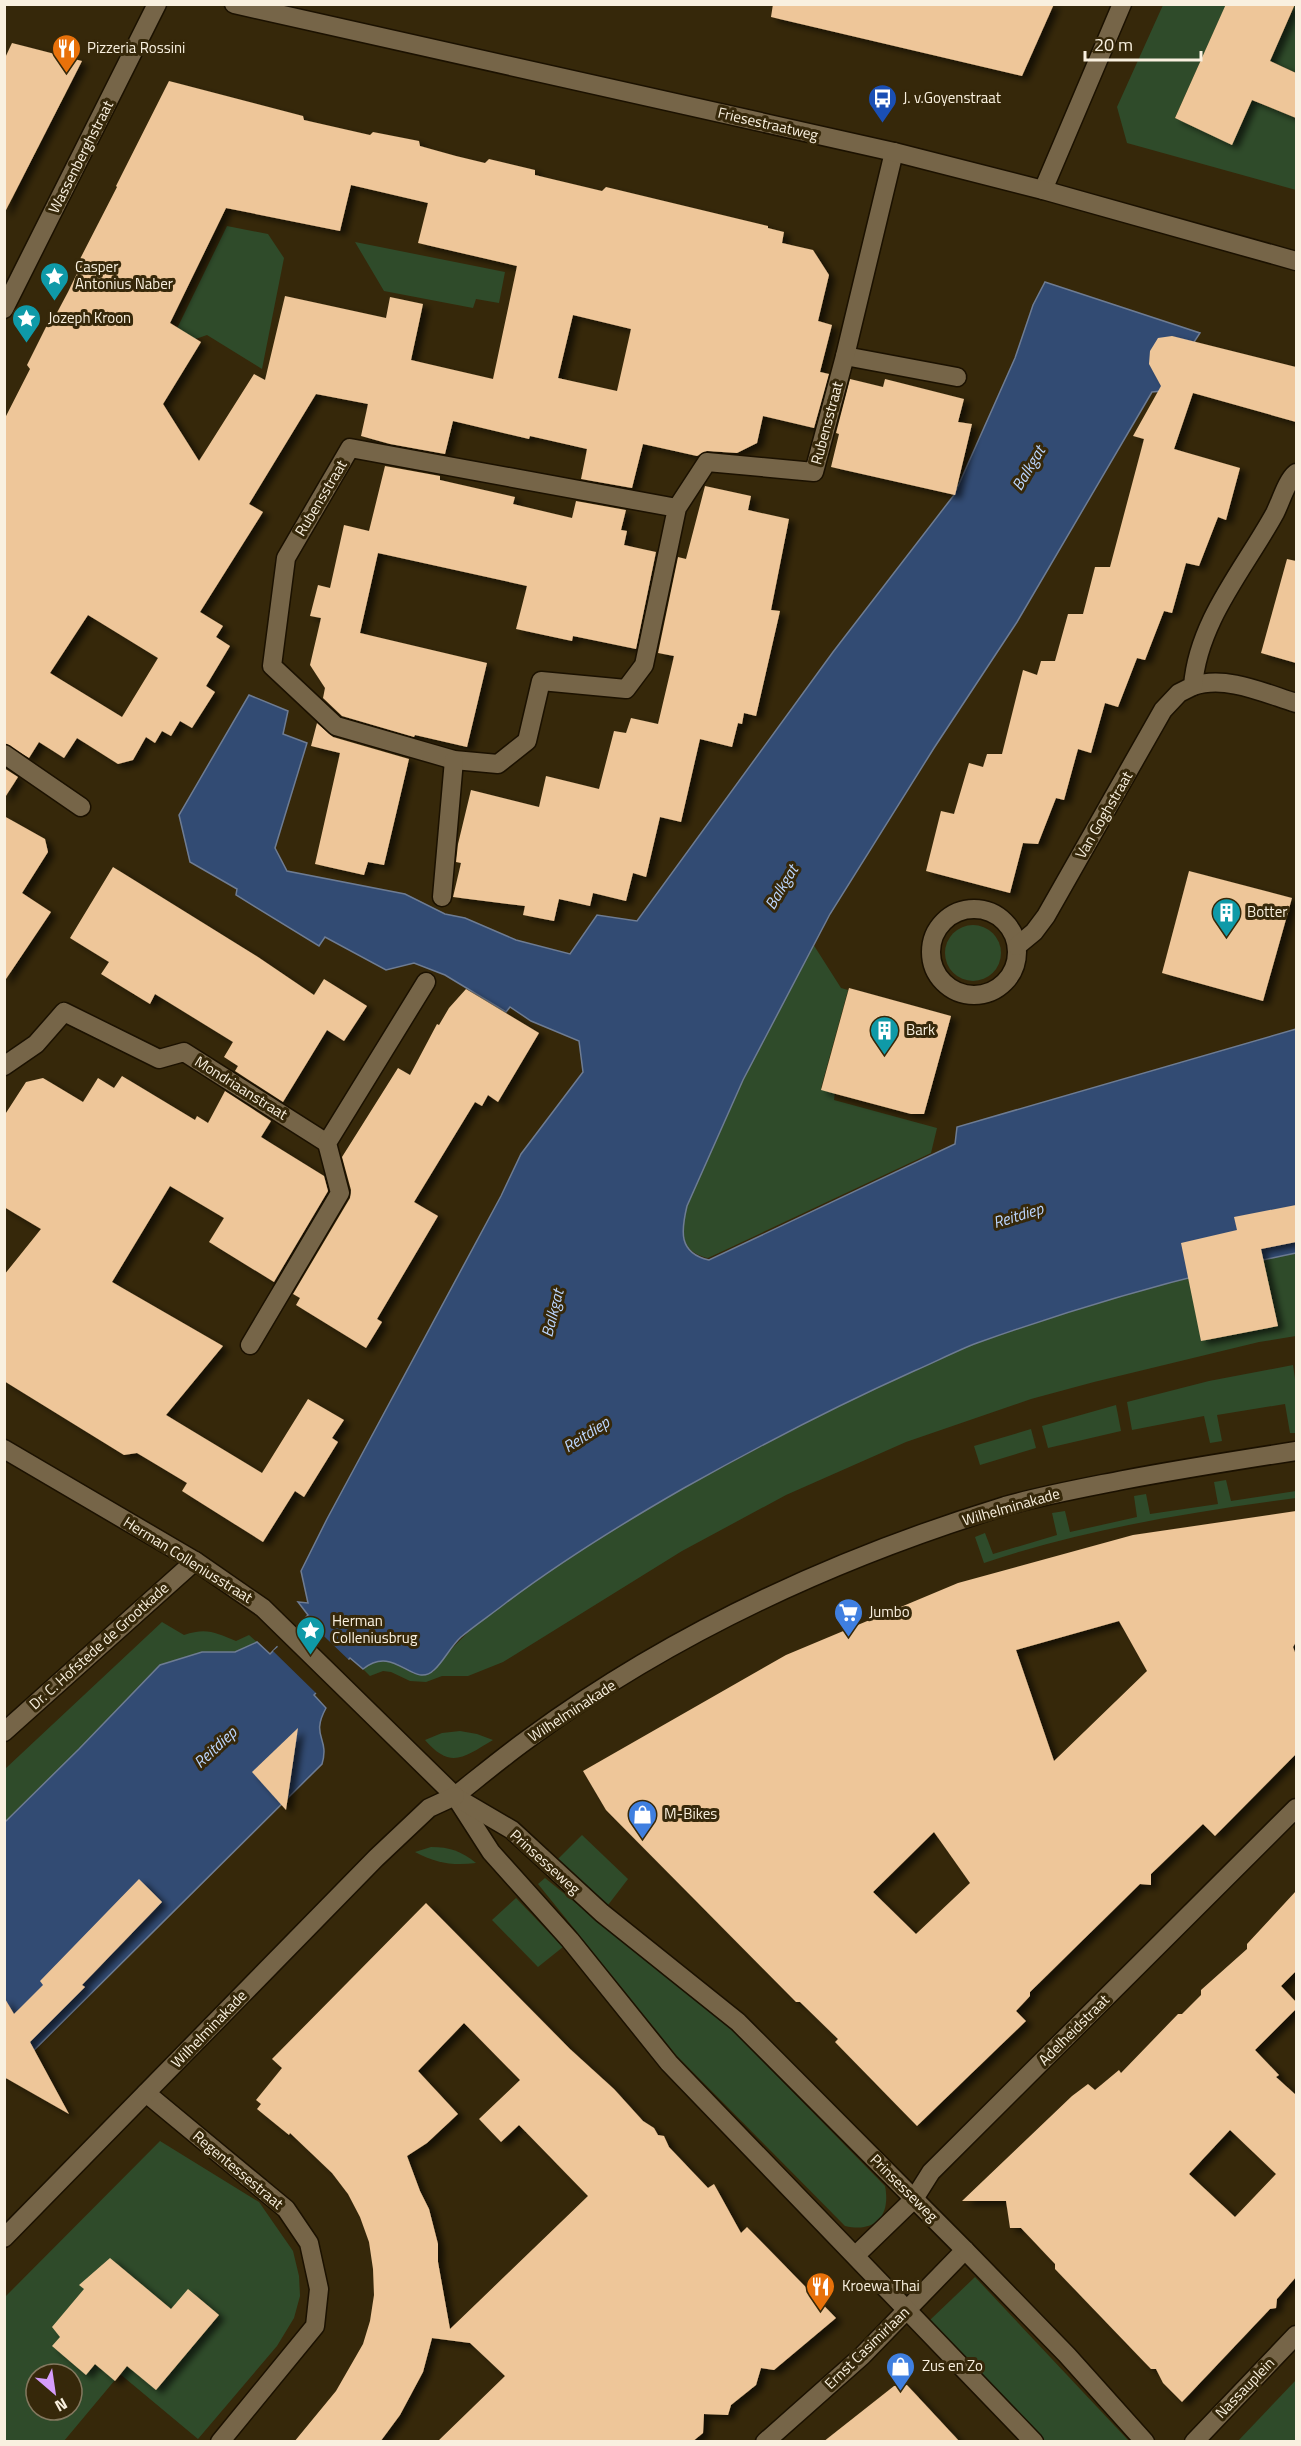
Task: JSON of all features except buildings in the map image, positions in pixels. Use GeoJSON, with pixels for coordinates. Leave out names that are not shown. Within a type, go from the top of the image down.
{"type":"FeatureCollection","features":[{"type":"Feature","properties":{"kind":"street","name":"Wassenberghstraat"},"geometry":{"type":"LineString","coordinates":[[4,309],[157,4]]}},
{"type":"Feature","properties":{"kind":"street","name":"Friesestraatweg"},"geometry":{"type":"LineString","coordinates":[[234,4],[894,152],[1042,190],[1296,261]]}},
{"type":"Feature","properties":{"kind":"street"},"geometry":{"type":"LineString","coordinates":[[1042,190],[1122,4]]}},
{"type":"Feature","properties":{"kind":"street","name":"Rubensstraat"},"geometry":{"type":"LineString","coordinates":[[677,508],[350,448],[286,558],[272,666],[336,726],[454,760],[498,764],[526,741],[541,681],[626,689],[644,665],[677,508],[707,462],[814,472],[845,356],[894,152]]}},
{"type":"Feature","properties":{"kind":"street"},"geometry":{"type":"LineString","coordinates":[[845,356],[957,377]]}},
{"type":"Feature","properties":{"kind":"street"},"geometry":{"type":"LineString","coordinates":[[1296,473],[1276,511],[1225,595],[1200,652],[1193,686],[1207,682],[1228,684],[1296,703]]}},
{"type":"Feature","properties":{"kind":"street","name":"Van Goghstraat"},"geometry":{"type":"LineString","coordinates":[[1017,946],[1034,932],[1046,916],[1163,710],[1179,693],[1193,686]]}},
{"type":"Feature","properties":{"kind":"street"},"geometry":{"type":"LineString","coordinates":[[4,754],[81,807]]}},
{"type":"Feature","properties":{"kind":"street"},"geometry":{"type":"LineString","coordinates":[[442,897],[454,760]]}},
{"type":"Feature","properties":{"kind":"street"},"geometry":{"type":"LineString","coordinates":[[963,910],[984,911],[1004,921],[1012,932],[1017,946],[1017,960],[1012,974],[1003,985],[991,993],[977,996],[963,995],[950,989],[939,979],[932,967],[930,952],[935,932],[950,916],[963,910]]}},
{"type":"Feature","properties":{"kind":"street"},"geometry":{"type":"LineString","coordinates":[[250,1345],[340,1192],[327,1143],[426,982]]}},
{"type":"Feature","properties":{"kind":"street","name":"Mondriaanstraat"},"geometry":{"type":"LineString","coordinates":[[4,1066],[36,1044],[64,1012],[159,1059],[184,1052],[327,1143]]}},
{"type":"Feature","properties":{"kind":"street","name":"Herman Colleniusstraat"},"geometry":{"type":"LineString","coordinates":[[4,1449],[195,1561],[263,1608],[455,1796]]}},
{"type":"Feature","properties":{"kind":"street","name":"Wilhelminakade"},"geometry":{"type":"LineString","coordinates":[[4,2238],[422,1814],[442,1800],[455,1796],[528,1739],[644,1663],[775,1593],[840,1565],[1006,1506],[1050,1495],[1210,1464],[1296,1450]]}},
{"type":"Feature","properties":{"kind":"street","name":"Dr. C. Hofstede de Grootkade"},"geometry":{"type":"LineString","coordinates":[[4,1732],[195,1561]]}},
{"type":"Feature","properties":{"kind":"street","name":"Prinsesseweg"},"geometry":{"type":"LineString","coordinates":[[455,1796],[512,1830],[602,1913],[738,2022],[1067,2355],[1145,2442]]}},
{"type":"Feature","properties":{"kind":"street","name":"Prinsesseweg"},"geometry":{"type":"LineString","coordinates":[[455,1796],[491,1852],[570,1940],[669,2063],[908,2308],[1034,2442]]}},
{"type":"Feature","properties":{"kind":"street","name":"Adelheidstraat"},"geometry":{"type":"LineString","coordinates":[[856,2255],[914,2199],[931,2172],[1296,1808]]}},
{"type":"Feature","properties":{"kind":"street","name":"Regentessestraat"},"geometry":{"type":"LineString","coordinates":[[146,2093],[286,2209],[309,2243],[312,2254],[319,2289],[315,2326],[220,2442]]}},
{"type":"Feature","properties":{"kind":"street","name":"Ernst Casimirlaan"},"geometry":{"type":"LineString","coordinates":[[765,2442],[862,2356],[965,2250]]}},
{"type":"Feature","properties":{"kind":"street","name":"Nassauplein"},"geometry":{"type":"LineString","coordinates":[[1194,2442],[1296,2335]]}},
{"type":"Feature","properties":{"kind":"green space"},"geometry":{"type":"Polygon","coordinates":[[[1163,5],[1226,5],[1175,118],[1232,144],[1252,100],[1296,118],[1296,190],[1127,143],[1117,107],[1163,5]]]}},
{"type":"Feature","properties":{"kind":"green space"},"geometry":{"type":"Polygon","coordinates":[[[1296,5],[1296,73],[1270,61],[1296,5]]]}},
{"type":"Feature","properties":{"kind":"green space"},"geometry":{"type":"Polygon","coordinates":[[[227,226],[268,234],[284,258],[262,369],[207,335],[167,349],[227,226]]]}},
{"type":"Feature","properties":{"kind":"green space"},"geometry":{"type":"Polygon","coordinates":[[[355,242],[505,272],[499,303],[476,299],[473,308],[384,291],[355,242]]]}},
{"type":"Feature","properties":{"kind":"green space"},"geometry":{"type":"Polygon","coordinates":[[[973,925],[984,927],[993,933],[999,942],[1001,953],[999,964],[993,973],[984,979],[973,981],[962,979],[953,973],[947,964],[945,953],[947,942],[953,933],[962,927],[973,925]]]}},
{"type":"Feature","properties":{"kind":"green space"},"geometry":{"type":"Polygon","coordinates":[[[813,944],[841,988],[848,990],[821,1088],[835,1092],[834,1100],[937,1128],[931,1153],[708,1258],[698,1255],[691,1250],[684,1238],[687,1204],[743,1078],[813,944]]]}},
{"type":"Feature","properties":{"kind":"green space"},"geometry":{"type":"Polygon","coordinates":[[[1296,1253],[1296,1336],[1259,1342],[1031,1399],[906,1442],[786,1495],[682,1551],[503,1662],[468,1676],[442,1676],[426,1682],[410,1681],[391,1672],[383,1671],[370,1676],[363,1669],[370,1664],[383,1661],[395,1664],[414,1674],[433,1672],[465,1635],[504,1602],[616,1528],[762,1446],[937,1359],[1016,1329],[1095,1304],[1175,1281],[1296,1253]]]}},
{"type":"Feature","properties":{"kind":"green space"},"geometry":{"type":"Polygon","coordinates":[[[1293,1365],[1296,1386],[1296,1433],[1290,1433],[1285,1404],[1217,1415],[1222,1441],[1210,1443],[1204,1416],[1132,1430],[1127,1402],[1209,1381],[1293,1365]]]}},
{"type":"Feature","properties":{"kind":"green space"},"geometry":{"type":"Polygon","coordinates":[[[1116,1405],[1121,1431],[1048,1448],[1042,1426],[1116,1405]]]}},
{"type":"Feature","properties":{"kind":"green space"},"geometry":{"type":"Polygon","coordinates":[[[1031,1429],[1036,1448],[980,1465],[974,1446],[1031,1429]]]}},
{"type":"Feature","properties":{"kind":"green space"},"geometry":{"type":"Polygon","coordinates":[[[1226,1480],[1231,1501],[1296,1491],[1296,1498],[1217,1509],[1099,1531],[984,1563],[975,1537],[985,1533],[993,1554],[1057,1535],[1052,1513],[1065,1511],[1070,1532],[1137,1517],[1134,1496],[1146,1494],[1150,1514],[1218,1504],[1214,1482],[1226,1480]]]}},
{"type":"Feature","properties":{"kind":"green space"},"geometry":{"type":"Polygon","coordinates":[[[162,1622],[184,1635],[205,1631],[236,1641],[249,1635],[257,1642],[235,1652],[202,1652],[79,1749],[5,1822],[5,1769],[162,1622]]]}},
{"type":"Feature","properties":{"kind":"green space"},"geometry":{"type":"Polygon","coordinates":[[[460,1731],[493,1740],[466,1755],[450,1758],[434,1749],[425,1740],[442,1733],[460,1731]]]}},
{"type":"Feature","properties":{"kind":"green space"},"geometry":{"type":"Polygon","coordinates":[[[582,1835],[628,1879],[608,1905],[589,1890],[558,1859],[582,1835]]]}},
{"type":"Feature","properties":{"kind":"green space"},"geometry":{"type":"Polygon","coordinates":[[[431,1847],[455,1850],[476,1863],[445,1863],[415,1852],[431,1847]]]}},
{"type":"Feature","properties":{"kind":"green space"},"geometry":{"type":"Polygon","coordinates":[[[545,1878],[731,2029],[885,2186],[886,2206],[878,2220],[865,2227],[845,2226],[677,2056],[538,1884],[545,1878]]]}},
{"type":"Feature","properties":{"kind":"green space"},"geometry":{"type":"Polygon","coordinates":[[[516,1898],[563,1947],[538,1967],[492,1920],[516,1898]]]}},
{"type":"Feature","properties":{"kind":"green space"},"geometry":{"type":"Polygon","coordinates":[[[160,2141],[259,2202],[293,2251],[299,2276],[300,2296],[294,2318],[277,2346],[198,2439],[120,2374],[84,2417],[84,2362],[24,2362],[24,2422],[80,2422],[64,2441],[5,2442],[5,2297],[160,2141]]]}},
{"type":"Feature","properties":{"kind":"green space"},"geometry":{"type":"Polygon","coordinates":[[[975,2277],[1129,2441],[1045,2441],[930,2320],[975,2277]]]}},
{"type":"Feature","properties":{"kind":"green space"},"geometry":{"type":"Polygon","coordinates":[[[1296,2380],[1296,2441],[1238,2441],[1296,2380]]]}},
{"type":"Feature","properties":{"kind":"water"},"geometry":{"type":"Polygon","coordinates":[[[1045,282],[1200,333],[1162,391],[1152,392],[1017,622],[934,748],[830,914],[743,1080],[687,1206],[684,1240],[692,1252],[709,1260],[955,1144],[957,1127],[1296,1029],[1296,1253],[1175,1281],[1016,1329],[969,1346],[856,1398],[712,1472],[594,1542],[528,1586],[466,1633],[438,1666],[426,1675],[419,1675],[385,1661],[374,1662],[363,1669],[350,1658],[314,1695],[326,1708],[320,1725],[324,1748],[322,1764],[5,2079],[5,1822],[160,1665],[202,1652],[235,1652],[257,1642],[270,1654],[308,1615],[298,1602],[308,1603],[301,1571],[327,1519],[501,1196],[521,1154],[583,1072],[579,1041],[531,1021],[510,1007],[506,1012],[445,975],[414,963],[386,970],[325,937],[319,946],[236,895],[237,889],[190,862],[179,815],[249,695],[288,711],[283,734],[307,743],[275,848],[287,871],[405,894],[445,914],[465,918],[516,940],[570,954],[597,915],[637,921],[833,652],[954,495],[1015,358],[1033,305],[1045,282]]]}},
{"type":"Feature","properties":{"kind":"pier","name":"Herman Colleniusbrug"},"geometry":{"type":"Polygon","coordinates":[[[305,1618],[351,1662],[318,1695],[273,1651],[278,1647],[276,1644],[305,1618]]]}},
{"type":"Feature","properties":{"kind":"place","name":"Pizzeria Rossini"},"geometry":{"type":"Point","coordinates":[66,74]}},
{"type":"Feature","properties":{"kind":"place","name":"J. v.Goyenstraat"},"geometry":{"type":"Point","coordinates":[882,124]}},
{"type":"Feature","properties":{"kind":"place","name":"Casper Antonius Naber"},"geometry":{"type":"Point","coordinates":[54,302]}},
{"type":"Feature","properties":{"kind":"place","name":"Jozeph Kroon"},"geometry":{"type":"Point","coordinates":[27,344]}},
{"type":"Feature","properties":{"kind":"place","name":"Botter"},"geometry":{"type":"Point","coordinates":[1226,938]}},
{"type":"Feature","properties":{"kind":"place","name":"Bark"},"geometry":{"type":"Point","coordinates":[885,1056]}},
{"type":"Feature","properties":{"kind":"place","name":"Jumbo"},"geometry":{"type":"Point","coordinates":[848,1638]}},
{"type":"Feature","properties":{"kind":"place","name":"Herman Colleniusbrug"},"geometry":{"type":"Point","coordinates":[311,1656]}},
{"type":"Feature","properties":{"kind":"place","name":"M-Bikes"},"geometry":{"type":"Point","coordinates":[643,1840]}},
{"type":"Feature","properties":{"kind":"place","name":"Kroewa Thai"},"geometry":{"type":"Point","coordinates":[821,2312]}},
{"type":"Feature","properties":{"kind":"place","name":"Zus en Zo"},"geometry":{"type":"Point","coordinates":[901,2392]}},
{"type":"Feature","properties":{"kind":"water label","name":"Balkgat"},"geometry":{"type":"Point","coordinates":[1028,468]}},
{"type":"Feature","properties":{"kind":"water label","name":"Balkgat"},"geometry":{"type":"Point","coordinates":[781,887]}},
{"type":"Feature","properties":{"kind":"water label","name":"Reitdiep"},"geometry":{"type":"Point","coordinates":[1018,1215]}},
{"type":"Feature","properties":{"kind":"water label","name":"Balkgat"},"geometry":{"type":"Point","coordinates":[552,1313]}},
{"type":"Feature","properties":{"kind":"water label","name":"Reitdiep"},"geometry":{"type":"Point","coordinates":[586,1434]}},
{"type":"Feature","properties":{"kind":"water label","name":"Reitdiep"},"geometry":{"type":"Point","coordinates":[215,1747]}}]}
